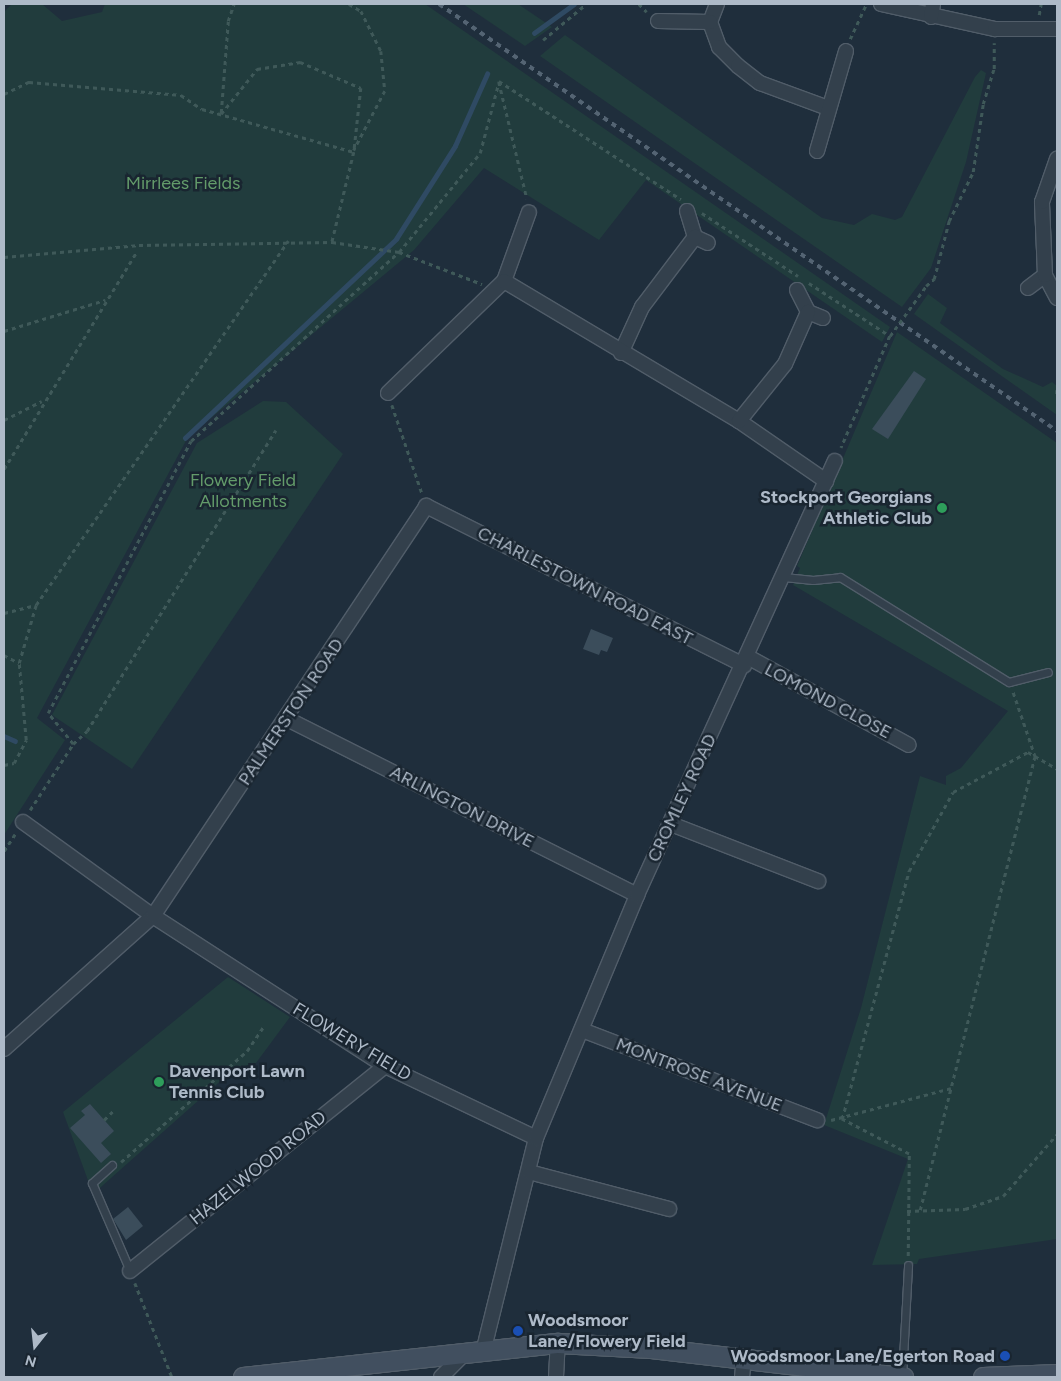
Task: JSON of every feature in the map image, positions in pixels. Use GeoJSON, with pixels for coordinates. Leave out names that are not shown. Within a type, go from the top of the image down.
{"type":"FeatureCollection","features":[{"type":"Feature","properties":{"kind":"street"},"geometry":{"type":"LineString","coordinates":[[717,4],[710,22],[719,47],[760,83],[828,108]]}},
{"type":"Feature","properties":{"kind":"street"},"geometry":{"type":"LineString","coordinates":[[881,4],[932,11],[995,29],[1057,29]]}},
{"type":"Feature","properties":{"kind":"street"},"geometry":{"type":"LineString","coordinates":[[658,21],[710,22]]}},
{"type":"Feature","properties":{"kind":"street"},"geometry":{"type":"LineString","coordinates":[[817,151],[846,51]]}},
{"type":"Feature","properties":{"kind":"street"},"geometry":{"type":"LineString","coordinates":[[1057,159],[1042,202],[1045,275],[1057,298]]}},
{"type":"Feature","properties":{"kind":"street"},"geometry":{"type":"LineString","coordinates":[[687,211],[695,237],[708,243]]}},
{"type":"Feature","properties":{"kind":"street"},"geometry":{"type":"LineString","coordinates":[[388,393],[499,286],[529,212]]}},
{"type":"Feature","properties":{"kind":"street"},"geometry":{"type":"LineString","coordinates":[[621,353],[642,308],[695,237]]}},
{"type":"Feature","properties":{"kind":"street"},"geometry":{"type":"LineString","coordinates":[[1028,288],[1045,275]]}},
{"type":"Feature","properties":{"kind":"street"},"geometry":{"type":"LineString","coordinates":[[499,286],[739,421],[826,481]]}},
{"type":"Feature","properties":{"kind":"street"},"geometry":{"type":"LineString","coordinates":[[797,290],[808,312],[822,318]]}},
{"type":"Feature","properties":{"kind":"street"},"geometry":{"type":"LineString","coordinates":[[739,421],[786,364],[808,312]]}},
{"type":"Feature","properties":{"kind":"street","name":"CROMLEY ROAD"},"geometry":{"type":"LineString","coordinates":[[536,1138],[637,895],[746,661],[835,461]]}},
{"type":"Feature","properties":{"kind":"street","name":"CHARLESTOWN ROAD EAST"},"geometry":{"type":"LineString","coordinates":[[426,506],[746,661]]}},
{"type":"Feature","properties":{"kind":"street","name":"PALMERSTON ROAD"},"geometry":{"type":"LineString","coordinates":[[4,1049],[153,916],[287,719],[426,506]]}},
{"type":"Feature","properties":{"kind":"street","name":"LOMOND CLOSE"},"geometry":{"type":"LineString","coordinates":[[746,661],[909,745]]}},
{"type":"Feature","properties":{"kind":"street","name":"ARLINGTON DRIVE"},"geometry":{"type":"LineString","coordinates":[[287,719],[637,895]]}},
{"type":"Feature","properties":{"kind":"street","name":"FLOWERY FIELD"},"geometry":{"type":"LineString","coordinates":[[23,822],[153,916],[386,1066],[536,1138]]}},
{"type":"Feature","properties":{"kind":"street"},"geometry":{"type":"LineString","coordinates":[[671,824],[818,881]]}},
{"type":"Feature","properties":{"kind":"street","name":"MONTROSE AVENUE"},"geometry":{"type":"LineString","coordinates":[[582,1030],[817,1120]]}},
{"type":"Feature","properties":{"kind":"street","name":"HAZELWOOD ROAD"},"geometry":{"type":"LineString","coordinates":[[130,1271],[386,1066]]}},
{"type":"Feature","properties":{"kind":"street"},"geometry":{"type":"LineString","coordinates":[[484,1348],[536,1138]]}},
{"type":"Feature","properties":{"kind":"street"},"geometry":{"type":"LineString","coordinates":[[529,1172],[669,1209]]}},
{"type":"Feature","properties":{"kind":"street"},"geometry":{"type":"LineString","coordinates":[[556,1377],[558,1343]]}},
{"type":"Feature","properties":{"kind":"street"},"geometry":{"type":"LineString","coordinates":[[243,1377],[310,1367],[464,1355],[484,1348],[558,1343],[743,1368],[902,1377]]}},
{"type":"Feature","properties":{"kind":"street"},"geometry":{"type":"LineString","coordinates":[[441,1377],[464,1355]]}},
{"type":"Feature","properties":{"kind":"street"},"geometry":{"type":"LineString","coordinates":[[983,1377],[1057,1374]]}},
{"type":"Feature","properties":{"kind":"lane"},"geometry":{"type":"LineString","coordinates":[[784,577],[813,580],[840,577],[1009,682],[1048,672]]}},
{"type":"Feature","properties":{"kind":"lane"},"geometry":{"type":"LineString","coordinates":[[112,1165],[92,1182],[130,1271]]}},
{"type":"Feature","properties":{"kind":"lane"},"geometry":{"type":"LineString","coordinates":[[902,1377],[908,1265]]}},
{"type":"Feature","properties":{"kind":"path"},"geometry":{"type":"LineString","coordinates":[[220,115],[228,22],[234,4]]}},
{"type":"Feature","properties":{"kind":"path"},"geometry":{"type":"LineString","coordinates":[[349,4],[361,11],[381,50],[385,91],[354,152]]}},
{"type":"Feature","properties":{"kind":"path"},"geometry":{"type":"LineString","coordinates":[[543,40],[586,4]]}},
{"type":"Feature","properties":{"kind":"path"},"geometry":{"type":"LineString","coordinates":[[846,51],[866,4]]}},
{"type":"Feature","properties":{"kind":"path"},"geometry":{"type":"LineString","coordinates":[[835,461],[890,336],[926,286],[934,278],[949,220],[973,172],[983,104],[994,69],[995,29]]}},
{"type":"Feature","properties":{"kind":"path"},"geometry":{"type":"LineString","coordinates":[[220,115],[258,69],[300,62],[360,88],[354,152],[332,242]]}},
{"type":"Feature","properties":{"kind":"path"},"geometry":{"type":"LineString","coordinates":[[73,744],[48,713],[191,441],[397,252],[480,153],[499,80],[529,212]]}},
{"type":"Feature","properties":{"kind":"path"},"geometry":{"type":"LineString","coordinates":[[4,94],[28,82],[180,95],[202,109],[220,115],[354,152]]}},
{"type":"Feature","properties":{"kind":"path"},"geometry":{"type":"LineString","coordinates":[[4,765],[14,763],[26,740],[19,663],[36,604],[288,241]]}},
{"type":"Feature","properties":{"kind":"path"},"geometry":{"type":"LineString","coordinates":[[4,257],[139,245],[288,241],[332,242],[397,252],[499,286]]}},
{"type":"Feature","properties":{"kind":"path"},"geometry":{"type":"LineString","coordinates":[[4,469],[43,400],[136,253]]}},
{"type":"Feature","properties":{"kind":"path"},"geometry":{"type":"LineString","coordinates":[[4,331],[106,299]]}},
{"type":"Feature","properties":{"kind":"path"},"geometry":{"type":"LineString","coordinates":[[1057,390],[1057,397]]}},
{"type":"Feature","properties":{"kind":"path"},"geometry":{"type":"LineString","coordinates":[[388,393],[426,506]]}},
{"type":"Feature","properties":{"kind":"path"},"geometry":{"type":"LineString","coordinates":[[4,420],[43,400]]}},
{"type":"Feature","properties":{"kind":"path"},"geometry":{"type":"LineString","coordinates":[[4,852],[73,744],[86,731],[276,430]]}},
{"type":"Feature","properties":{"kind":"path"},"geometry":{"type":"LineString","coordinates":[[4,613],[36,604]]}},
{"type":"Feature","properties":{"kind":"path"},"geometry":{"type":"LineString","coordinates":[[4,655],[19,663]]}},
{"type":"Feature","properties":{"kind":"path"},"geometry":{"type":"LineString","coordinates":[[920,1210],[1035,756],[1009,682]]}},
{"type":"Feature","properties":{"kind":"path"},"geometry":{"type":"LineString","coordinates":[[842,1119],[909,871],[953,792],[1028,752],[1057,769]]}},
{"type":"Feature","properties":{"kind":"path"},"geometry":{"type":"LineString","coordinates":[[112,1165],[119,1163],[247,1051],[263,1027]]}},
{"type":"Feature","properties":{"kind":"path"},"geometry":{"type":"LineString","coordinates":[[842,1119],[951,1088]]}},
{"type":"Feature","properties":{"kind":"path"},"geometry":{"type":"LineString","coordinates":[[104,1120],[114,1111]]}},
{"type":"Feature","properties":{"kind":"path"},"geometry":{"type":"LineString","coordinates":[[842,1119],[909,1154],[908,1265]]}},
{"type":"Feature","properties":{"kind":"path"},"geometry":{"type":"LineString","coordinates":[[907,1211],[965,1210],[1003,1196],[1057,1134]]}},
{"type":"Feature","properties":{"kind":"path"},"geometry":{"type":"LineString","coordinates":[[130,1271],[172,1377]]}},
{"type":"Feature","properties":{"kind":"green space","name":"Mirrlees Fields"},"geometry":{"type":"Polygon","coordinates":[[[12,4],[42,4],[62,21],[102,12],[105,4],[425,4],[890,327],[882,342],[646,180],[599,240],[484,168],[414,250],[188,437],[37,718],[65,740],[4,835],[4,12],[12,4]]]}},
{"type":"Feature","properties":{"kind":"green space"},"geometry":{"type":"Polygon","coordinates":[[[463,4],[518,4],[552,27],[525,46],[463,4]]]}},
{"type":"Feature","properties":{"kind":"green space"},"geometry":{"type":"Polygon","coordinates":[[[565,35],[822,218],[854,225],[872,214],[895,220],[902,217],[975,77],[981,70],[986,73],[966,162],[931,268],[902,307],[540,56],[565,35]]]}},
{"type":"Feature","properties":{"kind":"green space"},"geometry":{"type":"Polygon","coordinates":[[[928,294],[947,308],[940,323],[1003,369],[1043,387],[1052,382],[1057,386],[1057,415],[914,314],[928,294]]]}},
{"type":"Feature","properties":{"kind":"green space"},"geometry":{"type":"Polygon","coordinates":[[[897,332],[1057,443],[1057,1239],[919,1259],[917,1264],[872,1265],[908,1159],[824,1125],[861,1008],[920,776],[946,785],[946,776],[961,768],[1008,711],[793,585],[800,568],[797,566],[897,332]]]}},
{"type":"Feature","properties":{"kind":"green space","name":"Flowery Field Allotments"},"geometry":{"type":"Polygon","coordinates":[[[263,401],[286,402],[343,454],[132,769],[52,715],[197,443],[263,401]]]}},
{"type":"Feature","properties":{"kind":"green space","name":"Davenport Lawn Tennis Club"},"geometry":{"type":"Polygon","coordinates":[[[228,977],[290,1017],[245,1078],[234,1069],[93,1194],[63,1112],[228,977]]]}},
{"type":"Feature","properties":{"kind":"building"},"geometry":{"type":"Polygon","coordinates":[[[914,371],[926,379],[888,439],[872,429],[914,371]]]}},
{"type":"Feature","properties":{"kind":"building"},"geometry":{"type":"Polygon","coordinates":[[[591,629],[613,638],[607,652],[601,650],[599,655],[583,649],[591,629]]]}},
{"type":"Feature","properties":{"kind":"building"},"geometry":{"type":"Polygon","coordinates":[[[90,1104],[114,1131],[101,1143],[111,1154],[101,1163],[70,1128],[85,1115],[81,1111],[90,1104]]]}},
{"type":"Feature","properties":{"kind":"building"},"geometry":{"type":"Polygon","coordinates":[[[128,1207],[143,1226],[126,1240],[113,1219],[128,1207]]]}},
{"type":"Feature","properties":{"kind":"waterway"},"geometry":{"type":"LineString","coordinates":[[534,33],[574,4]]}},
{"type":"Feature","properties":{"kind":"waterway"},"geometry":{"type":"LineString","coordinates":[[185,438],[396,239],[455,146],[487,74]]}},
{"type":"Feature","properties":{"kind":"waterway"},"geometry":{"type":"LineString","coordinates":[[4,736],[15,741]]}},
{"type":"Feature","properties":{"kind":"railway"},"geometry":{"type":"LineString","coordinates":[[439,4],[1057,431]]}},
{"type":"Feature","properties":{"kind":"place","name":"Stockport Georgians Athletic Club"},"geometry":{"type":"Point","coordinates":[942,508]}},
{"type":"Feature","properties":{"kind":"place","name":"Davenport Lawn Tennis Club"},"geometry":{"type":"Point","coordinates":[159,1082]}},
{"type":"Feature","properties":{"kind":"place","name":"Woodsmoor Lane/Flowery Field"},"geometry":{"type":"Point","coordinates":[518,1331]}},
{"type":"Feature","properties":{"kind":"place","name":"Woodsmoor Lane/Egerton Road"},"geometry":{"type":"Point","coordinates":[1005,1356]}}]}
